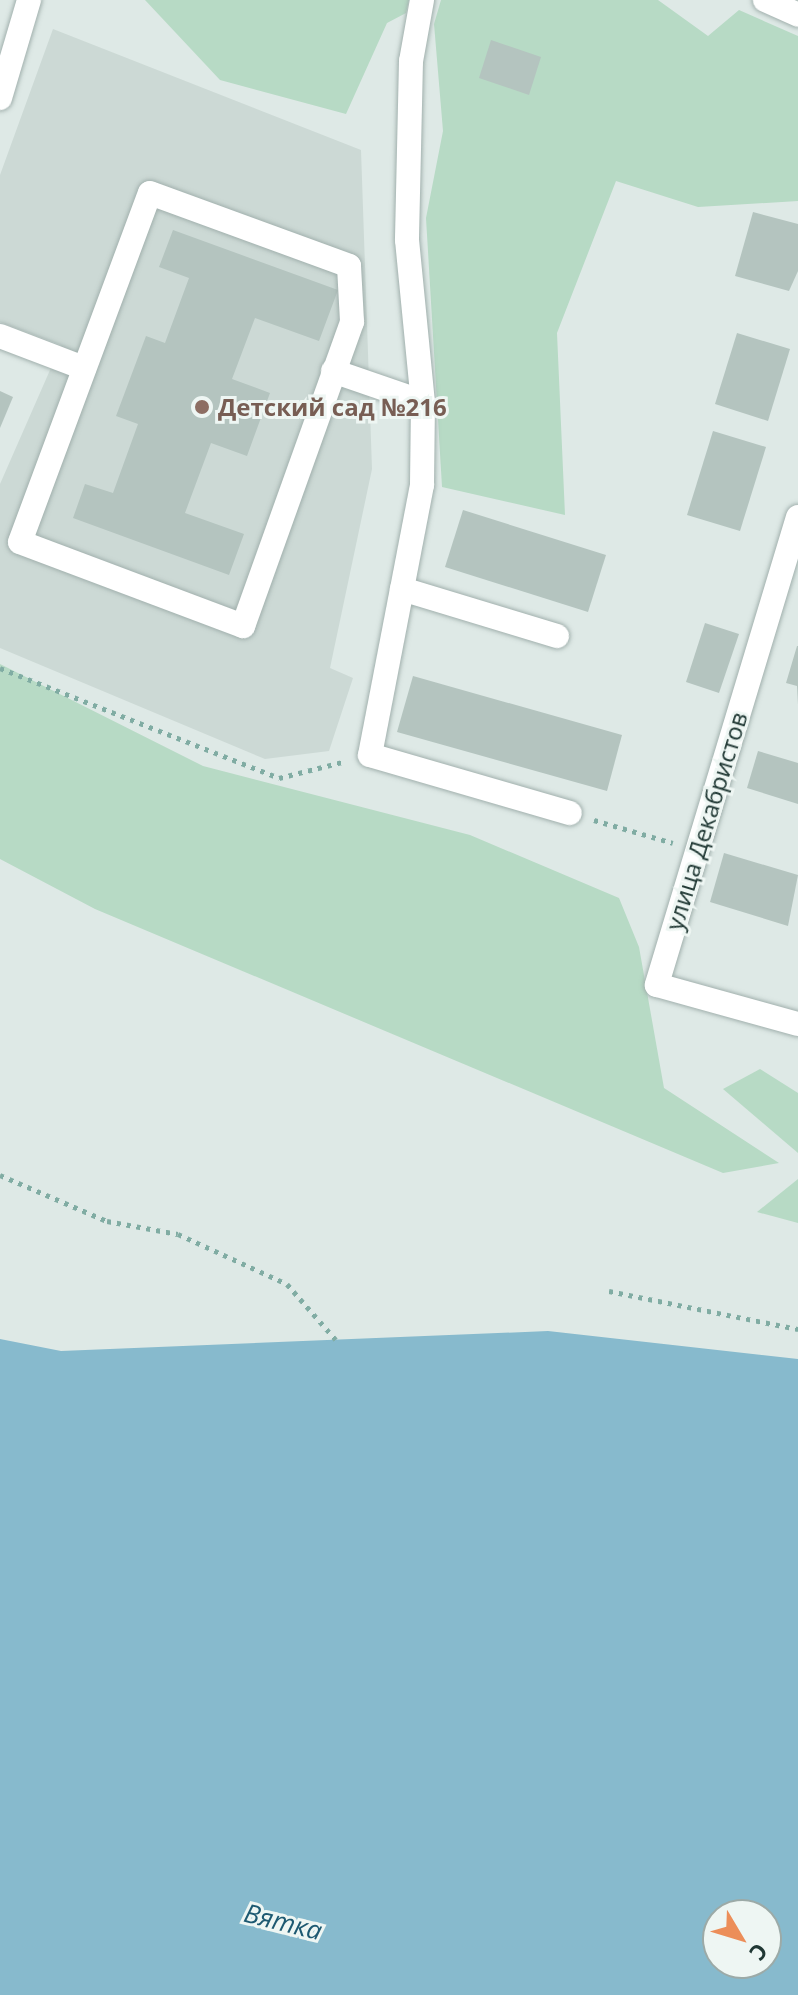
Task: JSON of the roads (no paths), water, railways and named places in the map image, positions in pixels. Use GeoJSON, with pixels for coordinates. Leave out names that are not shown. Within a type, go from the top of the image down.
{"type":"FeatureCollection","features":[{"type":"Feature","properties":{"kind":"street"},"geometry":{"type":"LineString","coordinates":[[0,98],[29,0]]}},
{"type":"Feature","properties":{"kind":"street"},"geometry":{"type":"LineString","coordinates":[[422,0],[411,61],[407,240],[423,402],[422,485],[370,755],[570,813]]}},
{"type":"Feature","properties":{"kind":"street"},"geometry":{"type":"LineString","coordinates":[[765,0],[798,15]]}},
{"type":"Feature","properties":{"kind":"street"},"geometry":{"type":"LineString","coordinates":[[150,193],[349,266],[352,322],[243,626],[20,542],[84,368],[150,193]]}},
{"type":"Feature","properties":{"kind":"street"},"geometry":{"type":"LineString","coordinates":[[0,336],[84,368]]}},
{"type":"Feature","properties":{"kind":"street"},"geometry":{"type":"LineString","coordinates":[[333,371],[423,402]]}},
{"type":"Feature","properties":{"kind":"street","name":"улица Декабристов"},"geometry":{"type":"LineString","coordinates":[[798,517],[657,985],[798,1024]]}},
{"type":"Feature","properties":{"kind":"street"},"geometry":{"type":"LineString","coordinates":[[402,589],[557,636]]}},
{"type":"Feature","properties":{"kind":"water","name":"Вятка"},"geometry":{"type":"Polygon","coordinates":[[[548,1331],[798,1359],[798,1995],[0,1995],[0,1339],[61,1351],[548,1331]]]}},
{"type":"Feature","properties":{"kind":"place","name":"Детский сад №216"},"geometry":{"type":"Point","coordinates":[202,407]}}]}
